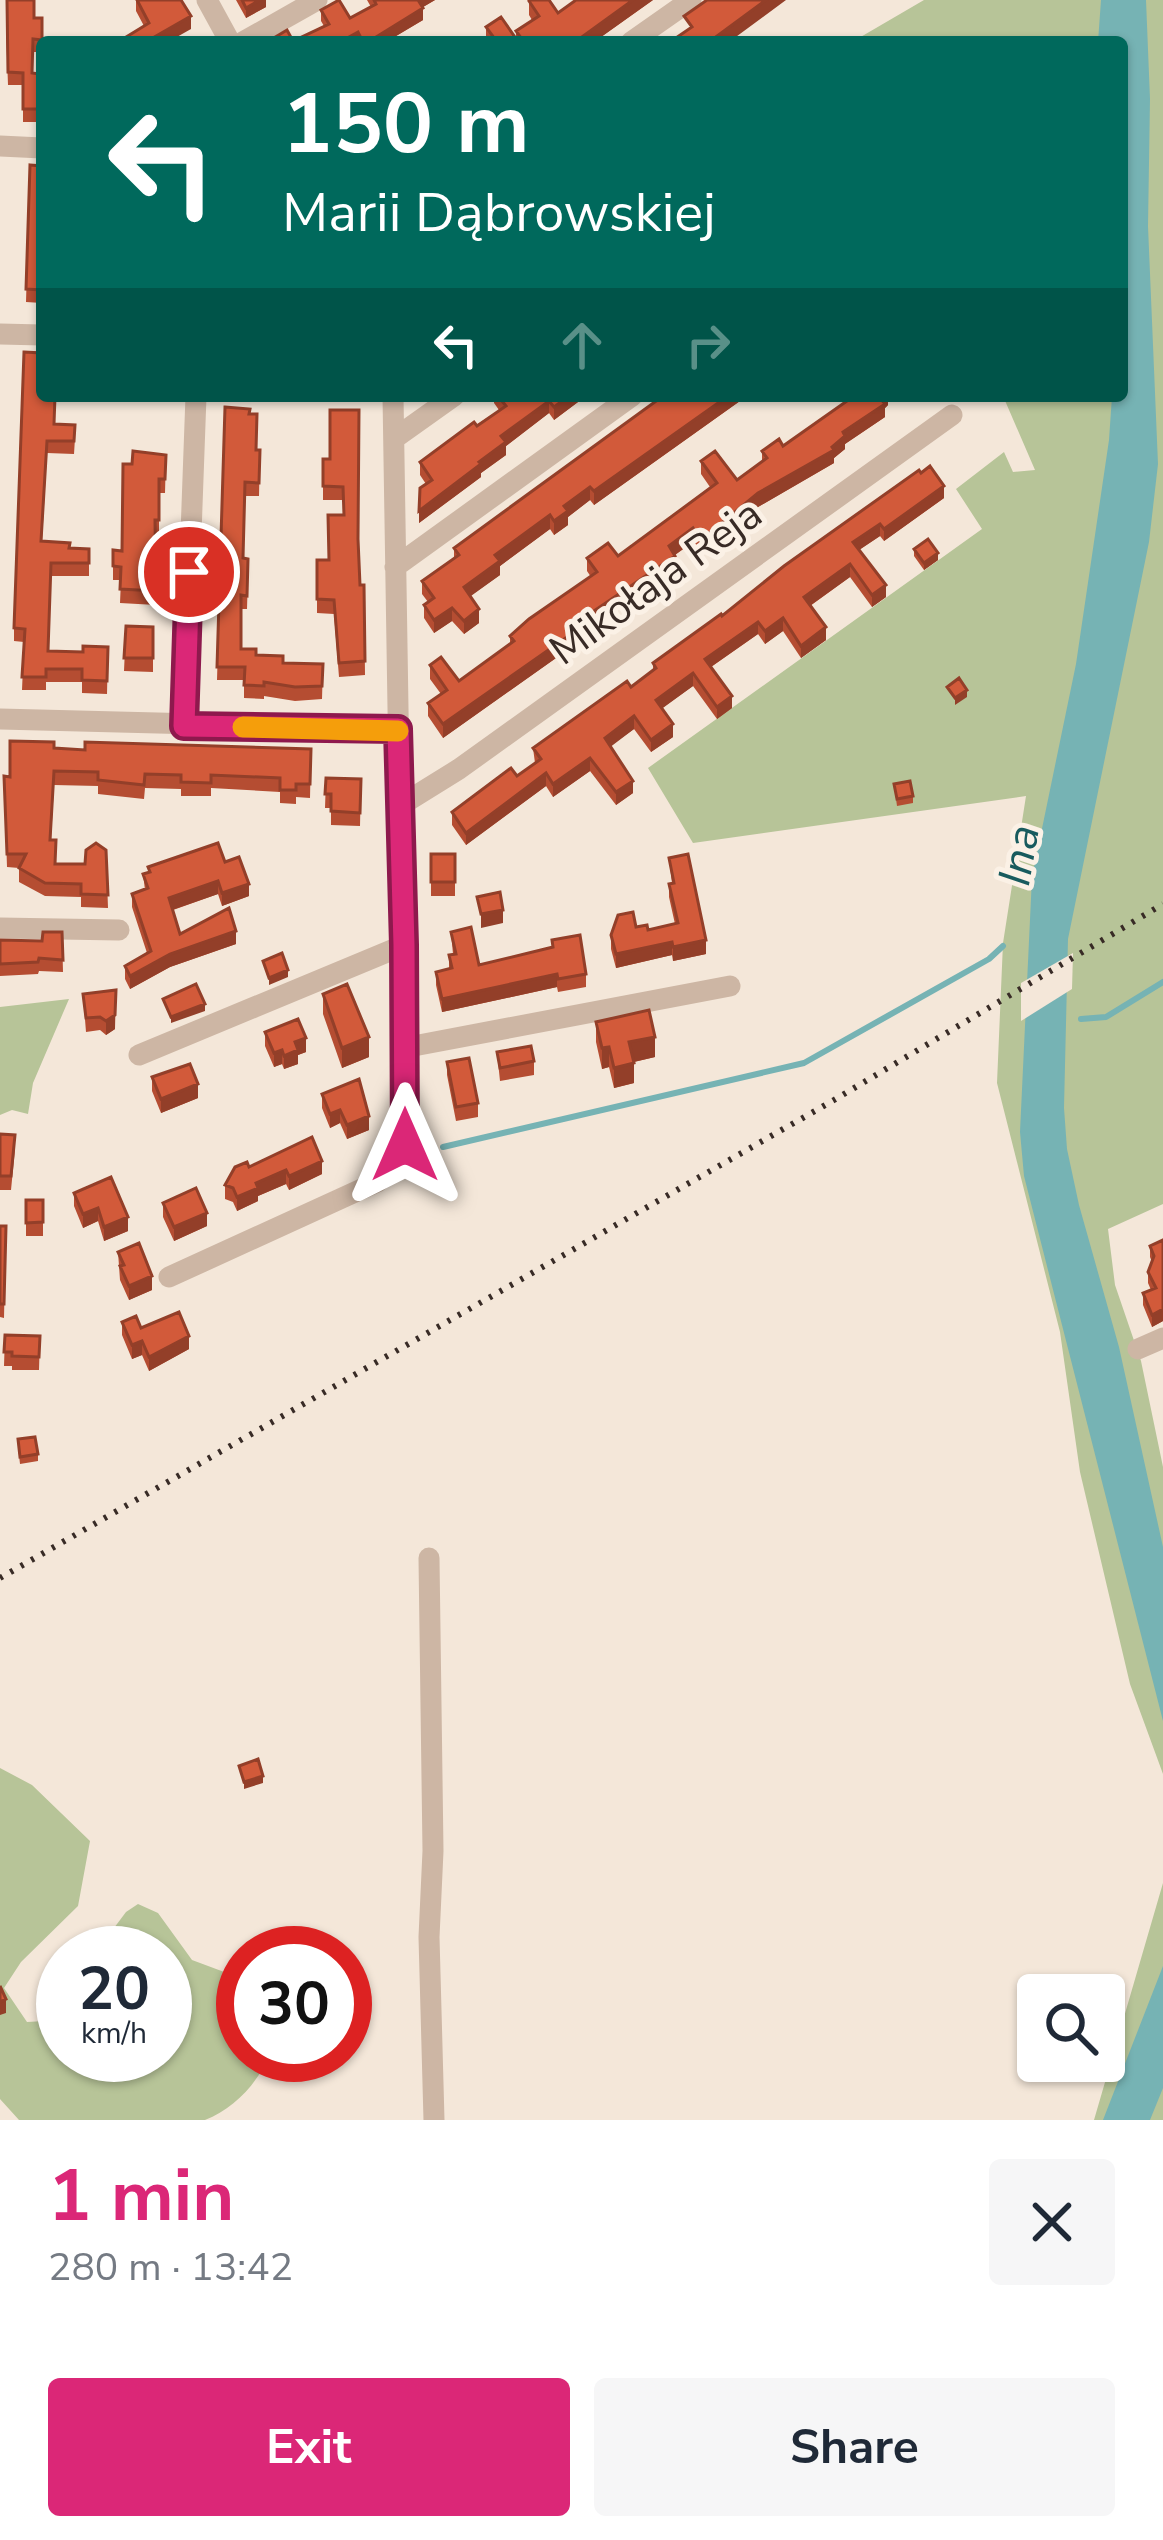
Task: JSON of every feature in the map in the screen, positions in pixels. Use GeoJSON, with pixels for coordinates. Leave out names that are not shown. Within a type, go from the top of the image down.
{"type":"FeatureCollection","features":[{"type":"Feature","properties":{"kind":"street"},"geometry":{"type":"LineString","coordinates":[[207,0],[227,36]]}},
{"type":"Feature","properties":{"kind":"street"},"geometry":{"type":"LineString","coordinates":[[254,36],[317,0]]}},
{"type":"Feature","properties":{"kind":"street"},"geometry":{"type":"LineString","coordinates":[[640,36],[691,0]]}},
{"type":"Feature","properties":{"kind":"street"},"geometry":{"type":"LineString","coordinates":[[0,146],[36,148]]}},
{"type":"Feature","properties":{"kind":"street"},"geometry":{"type":"LineString","coordinates":[[0,334],[36,335]]}},
{"type":"Feature","properties":{"kind":"street"},"geometry":{"type":"LineString","coordinates":[[184,726],[196,402]]}},
{"type":"Feature","properties":{"kind":"street"},"geometry":{"type":"LineString","coordinates":[[169,1277],[377,1182],[393,1168],[405,1145],[393,402]]}},
{"type":"Feature","properties":{"kind":"street"},"geometry":{"type":"LineString","coordinates":[[395,438],[446,402]]}},
{"type":"Feature","properties":{"kind":"street"},"geometry":{"type":"LineString","coordinates":[[395,567],[624,402]]}},
{"type":"Feature","properties":{"kind":"street","name":"Mikołaja Reja"},"geometry":{"type":"LineString","coordinates":[[401,805],[477,757],[952,416]]}},
{"type":"Feature","properties":{"kind":"street"},"geometry":{"type":"LineString","coordinates":[[0,719],[398,729]]}},
{"type":"Feature","properties":{"kind":"street"},"geometry":{"type":"LineString","coordinates":[[0,928],[118,930]]}},
{"type":"Feature","properties":{"kind":"street"},"geometry":{"type":"LineString","coordinates":[[139,1055],[404,945]]}},
{"type":"Feature","properties":{"kind":"street"},"geometry":{"type":"LineString","coordinates":[[403,1048],[730,986]]}},
{"type":"Feature","properties":{"kind":"street"},"geometry":{"type":"LineString","coordinates":[[1138,1348],[1163,1338]]}},
{"type":"Feature","properties":{"kind":"street"},"geometry":{"type":"LineString","coordinates":[[429,1558],[434,2120]]}},
{"type":"Feature","properties":{"kind":"green space"},"geometry":{"type":"Polygon","coordinates":[[[924,0],[1163,0],[1163,1204],[1108,1229],[1115,1285],[1141,1361],[1163,1467],[1163,1774],[1130,1684],[1080,1472],[1060,1332],[997,1083],[1003,943],[1026,796],[693,843],[648,768],[982,529],[956,489],[1004,452],[1013,472],[1035,470],[1006,402],[1128,402],[1128,36],[862,36],[924,0]]]}},
{"type":"Feature","properties":{"kind":"green space"},"geometry":{"type":"Polygon","coordinates":[[[69,999],[33,1083],[28,1114],[12,1110],[0,1115],[0,1007],[69,999]]]}},
{"type":"Feature","properties":{"kind":"green space"},"geometry":{"type":"Polygon","coordinates":[[[0,1768],[32,1785],[90,1841],[78,1906],[58,1926],[36,1926],[36,1947],[4,1988],[27,2022],[36,2022],[36,2082],[192,2082],[192,1960],[216,1969],[216,2082],[254,2082],[235,2102],[205,2120],[19,2120],[0,2099],[0,1768]]]}},
{"type":"Feature","properties":{"kind":"green space"},"geometry":{"type":"Polygon","coordinates":[[[1163,1883],[1163,2120],[1094,2120],[1105,2082],[1125,2082],[1125,2014],[1163,1883]]]}},
{"type":"Feature","properties":{"kind":"green space"},"geometry":{"type":"Polygon","coordinates":[[[138,1904],[158,1913],[167,1926],[116,1926],[138,1904]]]}},
{"type":"Feature","properties":{"kind":"water"},"geometry":{"type":"Polygon","coordinates":[[[1101,0],[1146,0],[1148,226],[1158,464],[1149,542],[1068,939],[1064,1108],[1079,1205],[1119,1347],[1163,1547],[1163,1721],[1024,1176],[1020,1132],[1032,877],[1076,664],[1112,402],[1128,402],[1128,36],[1098,36],[1101,0]]]}},
{"type":"Feature","properties":{"kind":"water"},"geometry":{"type":"Polygon","coordinates":[[[1163,1966],[1163,2088],[1150,2120],[1103,2120],[1118,2082],[1125,2082],[1125,2064],[1163,1966]]]}},
{"type":"Feature","properties":{"kind":"pier"},"geometry":{"type":"Polygon","coordinates":[[[1073,953],[1072,989],[1021,1021],[1021,983],[1073,953]]]}},
{"type":"Feature","properties":{"kind":"building"},"geometry":{"type":"Polygon","coordinates":[[[7,0],[34,0],[34,18],[42,18],[42,36],[33,39],[36,109],[23,109],[23,73],[8,72],[7,0]]]}},
{"type":"Feature","properties":{"kind":"building"},"geometry":{"type":"Polygon","coordinates":[[[137,0],[181,0],[191,16],[156,36],[128,36],[149,23],[137,0]]]}},
{"type":"Feature","properties":{"kind":"building"},"geometry":{"type":"Polygon","coordinates":[[[339,0],[350,18],[376,4],[374,0],[418,0],[423,8],[378,36],[358,32],[304,36],[329,24],[321,10],[339,0]]]}},
{"type":"Feature","properties":{"kind":"building"},"geometry":{"type":"Polygon","coordinates":[[[549,0],[558,13],[576,0],[633,0],[583,36],[520,36],[516,31],[539,16],[529,1],[549,0]]]}},
{"type":"Feature","properties":{"kind":"building"},"geometry":{"type":"Polygon","coordinates":[[[707,0],[766,0],[717,36],[679,36],[692,27],[684,16],[707,0]]]}},
{"type":"Feature","properties":{"kind":"building"},"geometry":{"type":"Polygon","coordinates":[[[501,17],[514,36],[493,36],[486,27],[501,17]]]}},
{"type":"Feature","properties":{"kind":"building"},"geometry":{"type":"Polygon","coordinates":[[[30,165],[36,166],[36,290],[26,289],[30,165]]]}},
{"type":"Feature","properties":{"kind":"building"},"geometry":{"type":"Polygon","coordinates":[[[24,352],[36,353],[36,402],[55,402],[54,424],[75,425],[74,441],[47,441],[41,541],[89,549],[89,563],[51,563],[48,651],[108,647],[107,681],[82,680],[82,669],[46,669],[46,677],[22,677],[25,629],[14,628],[24,352]]]}},
{"type":"Feature","properties":{"kind":"building"},"geometry":{"type":"Polygon","coordinates":[[[503,402],[548,402],[501,436],[506,442],[481,464],[419,511],[420,488],[432,480],[420,462],[474,422],[477,426],[506,406],[503,402]]]}},
{"type":"Feature","properties":{"kind":"building"},"geometry":{"type":"Polygon","coordinates":[[[655,402],[720,402],[594,491],[590,487],[564,506],[568,511],[554,521],[550,515],[495,555],[500,561],[464,587],[479,609],[464,621],[452,608],[434,620],[424,605],[434,598],[422,581],[459,555],[454,548],[655,402]]]}},
{"type":"Feature","properties":{"kind":"building"},"geometry":{"type":"Polygon","coordinates":[[[845,402],[885,404],[843,432],[834,450],[758,493],[701,540],[693,528],[669,546],[675,556],[443,724],[428,703],[447,690],[430,665],[441,657],[459,681],[514,641],[510,636],[529,619],[597,572],[587,558],[608,543],[618,556],[717,483],[701,461],[715,451],[737,480],[767,458],[762,451],[779,439],[783,446],[845,402]]]}},
{"type":"Feature","properties":{"kind":"building"},"geometry":{"type":"Polygon","coordinates":[[[225,407],[257,414],[256,450],[260,450],[259,483],[245,482],[243,558],[248,559],[247,596],[241,595],[241,649],[283,656],[283,663],[323,664],[322,686],[244,685],[245,667],[217,667],[225,407]]]}},
{"type":"Feature","properties":{"kind":"building"},"geometry":{"type":"Polygon","coordinates":[[[330,410],[359,410],[358,539],[365,661],[339,663],[334,600],[317,599],[317,560],[329,560],[328,515],[344,515],[343,487],[323,486],[323,459],[330,459],[330,410]]]}},
{"type":"Feature","properties":{"kind":"building"},"geometry":{"type":"Polygon","coordinates":[[[133,451],[166,455],[165,479],[159,479],[159,520],[155,520],[156,591],[120,589],[121,567],[113,566],[113,550],[122,551],[123,464],[132,464],[133,451]]]}},
{"type":"Feature","properties":{"kind":"building"},"geometry":{"type":"Polygon","coordinates":[[[930,466],[944,486],[884,529],[880,524],[853,542],[886,585],[872,595],[850,564],[804,597],[826,627],[801,646],[783,618],[765,631],[758,622],[705,659],[732,696],[717,707],[693,673],[656,700],[673,724],[651,740],[634,716],[605,738],[633,781],[616,792],[590,758],[553,784],[546,773],[466,833],[452,812],[511,768],[517,776],[541,759],[533,748],[627,681],[631,687],[656,668],[653,663],[784,566],[930,466]]]}},
{"type":"Feature","properties":{"kind":"building"},"geometry":{"type":"Polygon","coordinates":[[[928,539],[938,553],[924,563],[914,549],[928,539]]]}},
{"type":"Feature","properties":{"kind":"building"},"geometry":{"type":"Polygon","coordinates":[[[126,626],[153,627],[153,658],[124,658],[126,626]]]}},
{"type":"Feature","properties":{"kind":"building"},"geometry":{"type":"Polygon","coordinates":[[[959,678],[967,690],[955,698],[947,687],[959,678]]]}},
{"type":"Feature","properties":{"kind":"building"},"geometry":{"type":"Polygon","coordinates":[[[10,741],[54,742],[54,748],[85,750],[85,742],[311,749],[310,784],[280,790],[280,778],[211,775],[211,783],[181,782],[181,775],[145,774],[144,785],[98,780],[98,772],[54,771],[50,840],[56,840],[55,864],[85,864],[86,850],[96,843],[106,850],[108,895],[81,894],[81,884],[45,883],[19,868],[26,854],[7,854],[4,776],[10,777],[10,741]]]}},
{"type":"Feature","properties":{"kind":"building"},"geometry":{"type":"Polygon","coordinates":[[[326,778],[361,779],[360,813],[331,811],[326,778]]]}},
{"type":"Feature","properties":{"kind":"building"},"geometry":{"type":"Polygon","coordinates":[[[910,781],[913,796],[897,799],[894,784],[910,781]]]}},
{"type":"Feature","properties":{"kind":"building"},"geometry":{"type":"Polygon","coordinates":[[[218,843],[225,862],[239,857],[249,884],[222,893],[218,881],[169,898],[180,934],[229,908],[236,931],[170,954],[130,976],[125,966],[151,951],[132,894],[148,888],[143,874],[150,872],[148,867],[218,843]]]}},
{"type":"Feature","properties":{"kind":"building"},"geometry":{"type":"Polygon","coordinates":[[[431,854],[455,854],[455,882],[431,882],[431,854]]]}},
{"type":"Feature","properties":{"kind":"building"},"geometry":{"type":"Polygon","coordinates":[[[688,854],[706,940],[616,954],[611,935],[618,915],[633,912],[636,927],[647,925],[648,930],[678,923],[669,858],[688,854]]]}},
{"type":"Feature","properties":{"kind":"building"},"geometry":{"type":"Polygon","coordinates":[[[500,892],[503,910],[481,914],[477,897],[500,892]]]}},
{"type":"Feature","properties":{"kind":"building"},"geometry":{"type":"Polygon","coordinates":[[[471,927],[479,965],[553,947],[552,940],[580,935],[586,974],[558,979],[557,974],[442,999],[436,972],[452,968],[449,955],[456,954],[451,932],[471,927]]]}},
{"type":"Feature","properties":{"kind":"building"},"geometry":{"type":"Polygon","coordinates":[[[43,932],[62,932],[63,960],[0,964],[0,940],[42,941],[43,932]]]}},
{"type":"Feature","properties":{"kind":"building"},"geometry":{"type":"Polygon","coordinates":[[[282,953],[288,970],[269,978],[263,961],[282,953]]]}},
{"type":"Feature","properties":{"kind":"building"},"geometry":{"type":"Polygon","coordinates":[[[196,984],[205,1004],[171,1017],[163,999],[196,984]]]}},
{"type":"Feature","properties":{"kind":"building"},"geometry":{"type":"Polygon","coordinates":[[[347,984],[369,1037],[342,1048],[323,994],[347,984]]]}},
{"type":"Feature","properties":{"kind":"building"},"geometry":{"type":"Polygon","coordinates":[[[116,990],[115,1015],[106,1021],[86,1018],[83,994],[116,990]]]}},
{"type":"Feature","properties":{"kind":"building"},"geometry":{"type":"Polygon","coordinates":[[[649,1010],[655,1037],[629,1042],[634,1063],[614,1068],[609,1047],[602,1048],[596,1022],[649,1010]]]}},
{"type":"Feature","properties":{"kind":"building"},"geometry":{"type":"Polygon","coordinates":[[[298,1019],[306,1038],[295,1042],[298,1050],[284,1056],[282,1050],[274,1053],[265,1032],[298,1019]]]}},
{"type":"Feature","properties":{"kind":"building"},"geometry":{"type":"Polygon","coordinates":[[[531,1046],[534,1061],[500,1068],[497,1052],[531,1046]]]}},
{"type":"Feature","properties":{"kind":"building"},"geometry":{"type":"Polygon","coordinates":[[[469,1058],[478,1103],[456,1107],[447,1062],[469,1058]]]}},
{"type":"Feature","properties":{"kind":"building"},"geometry":{"type":"Polygon","coordinates":[[[190,1064],[198,1084],[161,1099],[152,1077],[190,1064]]]}},
{"type":"Feature","properties":{"kind":"building"},"geometry":{"type":"Polygon","coordinates":[[[359,1079],[369,1116],[347,1125],[340,1110],[330,1114],[322,1094],[359,1079]]]}},
{"type":"Feature","properties":{"kind":"building"},"geometry":{"type":"Polygon","coordinates":[[[0,1134],[15,1135],[11,1176],[0,1176],[0,1134]]]}},
{"type":"Feature","properties":{"kind":"building"},"geometry":{"type":"Polygon","coordinates":[[[312,1137],[322,1161],[289,1176],[286,1170],[237,1197],[225,1185],[235,1167],[247,1162],[249,1167],[312,1137]]]}},
{"type":"Feature","properties":{"kind":"building"},"geometry":{"type":"Polygon","coordinates":[[[111,1177],[128,1217],[104,1227],[98,1208],[83,1214],[74,1193],[111,1177]]]}},
{"type":"Feature","properties":{"kind":"building"},"geometry":{"type":"Polygon","coordinates":[[[196,1188],[207,1213],[174,1227],[163,1203],[196,1188]]]}},
{"type":"Feature","properties":{"kind":"building"},"geometry":{"type":"Polygon","coordinates":[[[26,1200],[43,1200],[43,1222],[26,1223],[26,1200]]]}},
{"type":"Feature","properties":{"kind":"building"},"geometry":{"type":"Polygon","coordinates":[[[0,1226],[6,1226],[4,1304],[0,1304],[0,1226]]]}},
{"type":"Feature","properties":{"kind":"building"},"geometry":{"type":"Polygon","coordinates":[[[1163,1240],[1163,1309],[1152,1315],[1143,1293],[1156,1288],[1148,1272],[1154,1256],[1150,1246],[1163,1240]]]}},
{"type":"Feature","properties":{"kind":"building"},"geometry":{"type":"Polygon","coordinates":[[[139,1243],[152,1276],[129,1286],[118,1252],[139,1243]]]}},
{"type":"Feature","properties":{"kind":"building"},"geometry":{"type":"Polygon","coordinates":[[[179,1312],[189,1336],[149,1357],[142,1341],[132,1345],[122,1322],[136,1316],[141,1328],[179,1312]]]}},
{"type":"Feature","properties":{"kind":"building"},"geometry":{"type":"Polygon","coordinates":[[[5,1335],[40,1336],[39,1357],[4,1352],[5,1335]]]}},
{"type":"Feature","properties":{"kind":"building"},"geometry":{"type":"Polygon","coordinates":[[[35,1437],[38,1454],[20,1457],[18,1439],[35,1437]]]}},
{"type":"Feature","properties":{"kind":"building"},"geometry":{"type":"Polygon","coordinates":[[[258,1759],[263,1776],[244,1782],[239,1766],[258,1759]]]}},
{"type":"Feature","properties":{"kind":"waterway"},"geometry":{"type":"LineString","coordinates":[[443,1147],[804,1063],[989,959],[1003,946]]}},
{"type":"Feature","properties":{"kind":"waterway"},"geometry":{"type":"LineString","coordinates":[[1081,1019],[1106,1017],[1163,982]]}},
{"type":"Feature","properties":{"kind":"railway"},"geometry":{"type":"LineString","coordinates":[[0,1578],[834,1100],[1163,904]]}},
{"type":"Feature","properties":{"kind":"slow traffic"},"geometry":{"type":"LineString","coordinates":[[243,727],[398,731]]}},
{"type":"Feature","properties":{"kind":"route"},"geometry":{"type":"LineString","coordinates":[[189,572],[184,726],[398,729],[405,1145]]}},
{"type":"Feature","properties":{"kind":"water label","name":"Ina"},"geometry":{"type":"Point","coordinates":[1018,855]}}]}
